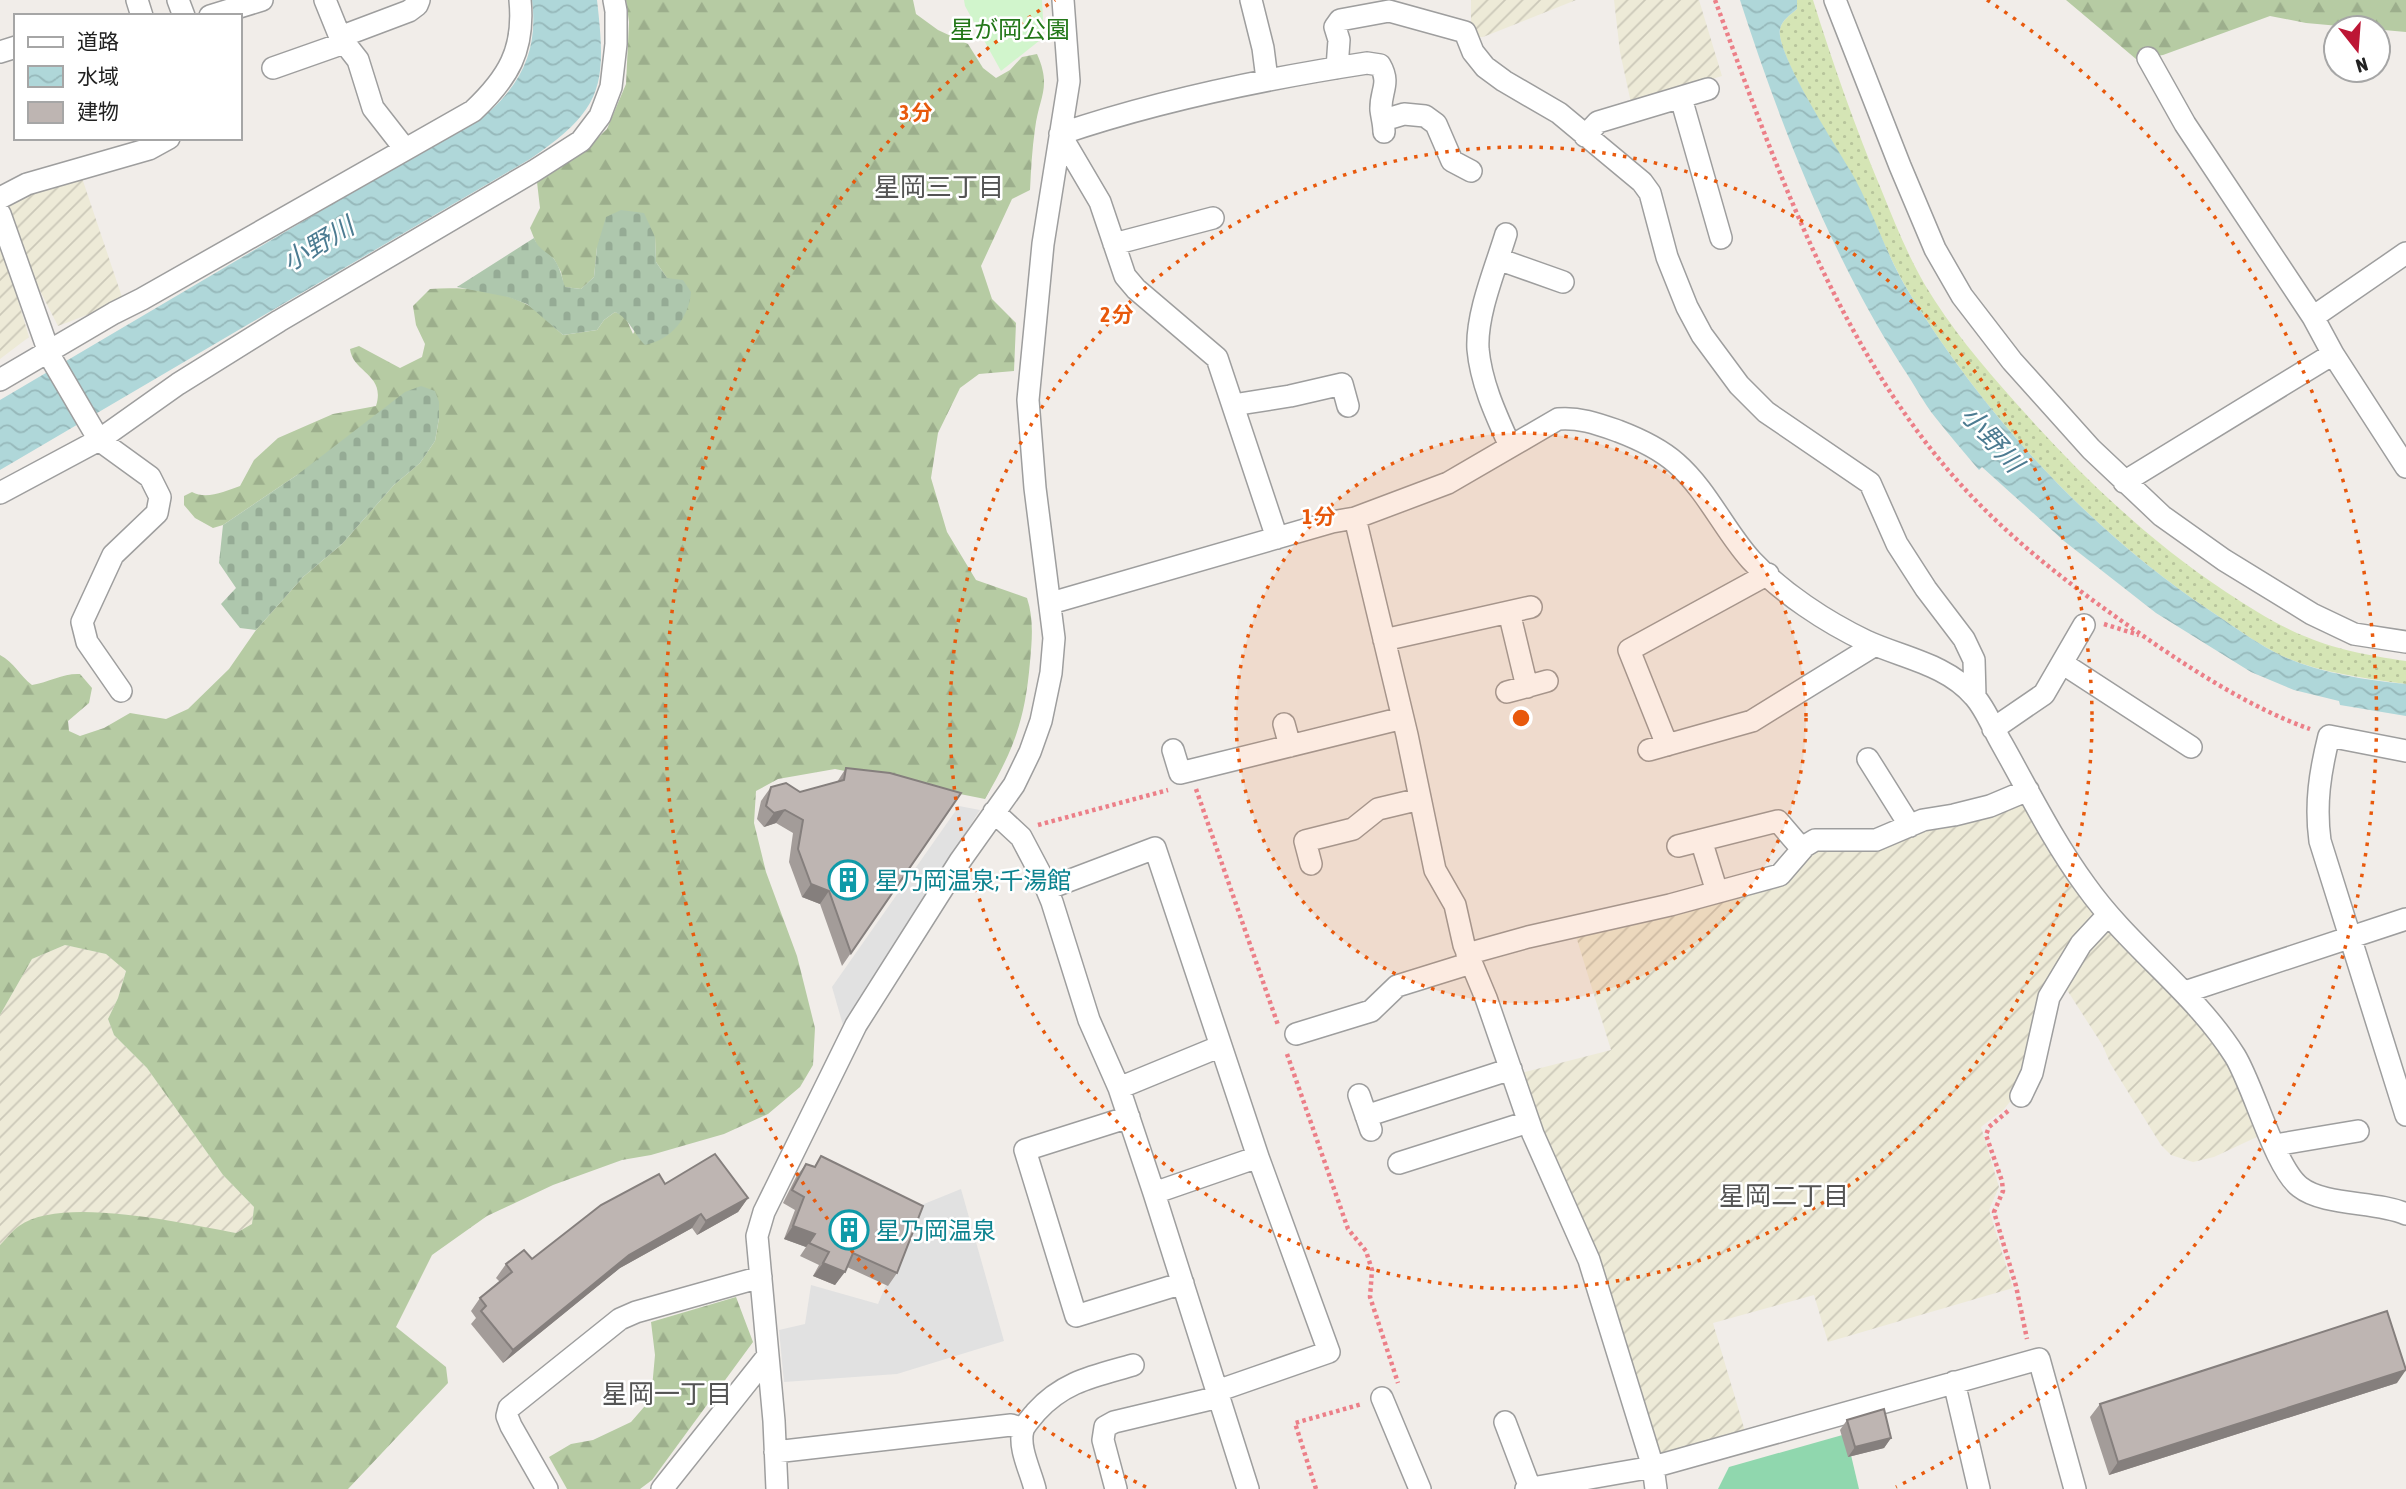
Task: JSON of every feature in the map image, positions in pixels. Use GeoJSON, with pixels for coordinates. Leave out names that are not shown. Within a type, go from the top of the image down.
{"type":"FeatureCollection","features":[{"type":"Feature","properties":{"kind":"street"},"geometry":{"type":"LineString","coordinates":[[216,14],[262,0]]}},
{"type":"Feature","properties":{"kind":"street"},"geometry":{"type":"LineString","coordinates":[[325,0],[342,40],[358,60],[373,108],[405,149]]}},
{"type":"Feature","properties":{"kind":"street"},"geometry":{"type":"LineString","coordinates":[[273,68],[409,11],[419,0]]}},
{"type":"Feature","properties":{"kind":"street"},"geometry":{"type":"LineString","coordinates":[[0,380],[50,354],[472,111],[494,91],[509,70],[518,46],[522,23],[520,0]]}},
{"type":"Feature","properties":{"kind":"street"},"geometry":{"type":"LineString","coordinates":[[0,493],[256,335],[581,141],[600,116],[611,87],[616,44],[614,0]]}},
{"type":"Feature","properties":{"kind":"street"},"geometry":{"type":"LineString","coordinates":[[777,1489],[757,1236],[764,1212],[856,1025],[960,861],[1014,785],[1041,721],[1051,673],[1054,638],[1035,488],[1028,400],[1043,244],[1069,82],[1063,0]]}},
{"type":"Feature","properties":{"kind":"street"},"geometry":{"type":"LineString","coordinates":[[1251,0],[1263,48],[1267,79]]}},
{"type":"Feature","properties":{"kind":"street"},"geometry":{"type":"LineString","coordinates":[[1835,0],[1935,249],[1962,296],[2012,361],[2091,449],[2162,516],[2224,560],[2312,614],[2354,634],[2406,642]]}},
{"type":"Feature","properties":{"kind":"street"},"geometry":{"type":"LineString","coordinates":[[1336,68],[1339,40],[1335,27],[1340,20],[1389,11],[1465,32],[1473,52],[1485,67],[1559,113],[1642,182],[1650,193],[1667,257],[1687,307],[1702,335],[1739,385],[1766,412],[1870,483],[1897,544],[1926,589],[1964,639],[1974,660],[1975,696]]}},
{"type":"Feature","properties":{"kind":"street"},"geometry":{"type":"LineString","coordinates":[[2148,58],[2185,124],[2313,317],[2333,354],[2406,467]]}},
{"type":"Feature","properties":{"kind":"street"},"geometry":{"type":"LineString","coordinates":[[1060,134],[1153,106],[1267,79],[1367,63],[1380,65],[1386,83],[1381,113],[1384,126],[1404,114],[1425,116],[1436,124],[1453,167]]}},
{"type":"Feature","properties":{"kind":"street"},"geometry":{"type":"LineString","coordinates":[[1585,136],[1598,122],[1708,89]]}},
{"type":"Feature","properties":{"kind":"street"},"geometry":{"type":"LineString","coordinates":[[1681,98],[1723,214],[1721,238]]}},
{"type":"Feature","properties":{"kind":"street"},"geometry":{"type":"LineString","coordinates":[[1060,134],[1100,202],[1125,276],[1136,289],[1217,358],[1277,538]]}},
{"type":"Feature","properties":{"kind":"street"},"geometry":{"type":"LineString","coordinates":[[0,198],[27,184],[149,149],[165,140]]}},
{"type":"Feature","properties":{"kind":"street"},"geometry":{"type":"LineString","coordinates":[[0,214],[50,354],[96,435],[150,477],[160,497],[158,513],[113,555],[82,622],[87,642],[121,691]]}},
{"type":"Feature","properties":{"kind":"street"},"geometry":{"type":"LineString","coordinates":[[1114,244],[1213,218]]}},
{"type":"Feature","properties":{"kind":"street"},"geometry":{"type":"LineString","coordinates":[[1506,233],[1482,313],[1478,346],[1470,359],[1510,446]]}},
{"type":"Feature","properties":{"kind":"street"},"geometry":{"type":"LineString","coordinates":[[2313,317],[2406,253]]}},
{"type":"Feature","properties":{"kind":"street"},"geometry":{"type":"LineString","coordinates":[[1499,259],[1554,285]]}},
{"type":"Feature","properties":{"kind":"street"},"geometry":{"type":"LineString","coordinates":[[2124,482],[2333,354]]}},
{"type":"Feature","properties":{"kind":"street"},"geometry":{"type":"LineString","coordinates":[[1233,405],[1342,384],[1348,406]]}},
{"type":"Feature","properties":{"kind":"street"},"geometry":{"type":"LineString","coordinates":[[1051,603],[1332,522],[1355,519],[1448,483],[1558,419],[1598,424],[1635,438],[1659,450],[1678,464],[1699,488],[1751,560],[1793,596],[1875,645],[1946,673],[1975,696],[2060,850],[2108,915],[2185,992],[2221,1034],[2242,1068],[2285,1168],[2299,1187],[2319,1196],[2406,1214]]}},
{"type":"Feature","properties":{"kind":"street"},"geometry":{"type":"LineString","coordinates":[[1355,519],[1403,718],[1435,870],[1455,905],[1469,959],[1486,998],[1528,1122],[1589,1260],[1653,1466],[1656,1489]]}},
{"type":"Feature","properties":{"kind":"street"},"geometry":{"type":"LineString","coordinates":[[1768,574],[1629,650],[1658,748],[1752,721],[1875,645]]}},
{"type":"Feature","properties":{"kind":"street"},"geometry":{"type":"LineString","coordinates":[[1384,640],[1531,607]]}},
{"type":"Feature","properties":{"kind":"street"},"geometry":{"type":"LineString","coordinates":[[1509,612],[1527,687]]}},
{"type":"Feature","properties":{"kind":"street"},"geometry":{"type":"LineString","coordinates":[[1993,729],[2044,694],[2084,625]]}},
{"type":"Feature","properties":{"kind":"street"},"geometry":{"type":"LineString","coordinates":[[2062,663],[2191,747]]}},
{"type":"Feature","properties":{"kind":"street"},"geometry":{"type":"LineString","coordinates":[[1173,750],[1181,773],[1403,718]]}},
{"type":"Feature","properties":{"kind":"street"},"geometry":{"type":"LineString","coordinates":[[1284,724],[1290,746]]}},
{"type":"Feature","properties":{"kind":"street"},"geometry":{"type":"LineString","coordinates":[[2406,751],[2389,750],[2329,736],[2321,771],[2316,814],[2320,841],[2406,1115]]}},
{"type":"Feature","properties":{"kind":"street"},"geometry":{"type":"LineString","coordinates":[[1868,760],[1910,826]]}},
{"type":"Feature","properties":{"kind":"street"},"geometry":{"type":"LineString","coordinates":[[1287,1037],[1371,1011],[1397,986],[1528,937],[1670,905],[1780,875],[1802,849],[1815,840],[1876,840],[1923,820],[1990,806],[2028,790]]}},
{"type":"Feature","properties":{"kind":"street"},"geometry":{"type":"LineString","coordinates":[[1311,864],[1305,841],[1353,829],[1378,809],[1420,799]]}},
{"type":"Feature","properties":{"kind":"street"},"geometry":{"type":"LineString","coordinates":[[994,812],[1021,837],[1047,889],[1088,1020],[1129,1117],[1248,1489]]}},
{"type":"Feature","properties":{"kind":"street"},"geometry":{"type":"LineString","coordinates":[[1678,846],[1778,821],[1802,849]]}},
{"type":"Feature","properties":{"kind":"street"},"geometry":{"type":"LineString","coordinates":[[1701,840],[1717,892]]}},
{"type":"Feature","properties":{"kind":"street"},"geometry":{"type":"LineString","coordinates":[[1047,889],[1155,848],[1258,1157],[1329,1352],[1218,1394],[1114,1422],[1105,1427],[1103,1440],[1116,1489]]}},
{"type":"Feature","properties":{"kind":"street"},"geometry":{"type":"LineString","coordinates":[[2021,1096],[2032,1073],[2049,997],[2081,944],[2108,915]]}},
{"type":"Feature","properties":{"kind":"street"},"geometry":{"type":"LineString","coordinates":[[2185,992],[2406,919]]}},
{"type":"Feature","properties":{"kind":"street"},"geometry":{"type":"LineString","coordinates":[[1119,1088],[1221,1046]]}},
{"type":"Feature","properties":{"kind":"street"},"geometry":{"type":"LineString","coordinates":[[1359,1095],[1369,1123],[1511,1069]]}},
{"type":"Feature","properties":{"kind":"street"},"geometry":{"type":"LineString","coordinates":[[1129,1117],[1025,1150],[1076,1316],[1183,1283]]}},
{"type":"Feature","properties":{"kind":"street"},"geometry":{"type":"LineString","coordinates":[[1399,1163],[1528,1122]]}},
{"type":"Feature","properties":{"kind":"street"},"geometry":{"type":"LineString","coordinates":[[2275,1145],[2358,1130]]}},
{"type":"Feature","properties":{"kind":"street"},"geometry":{"type":"LineString","coordinates":[[1154,1193],[1258,1157]]}},
{"type":"Feature","properties":{"kind":"street"},"geometry":{"type":"LineString","coordinates":[[547,1489],[511,1426],[509,1408],[620,1319],[636,1312],[761,1277]]}},
{"type":"Feature","properties":{"kind":"street"},"geometry":{"type":"LineString","coordinates":[[662,1489],[767,1357]]}},
{"type":"Feature","properties":{"kind":"street"},"geometry":{"type":"LineString","coordinates":[[1506,1422],[1528,1489],[1653,1466],[2039,1359],[2075,1489]]}},
{"type":"Feature","properties":{"kind":"street"},"geometry":{"type":"LineString","coordinates":[[1035,1489],[1023,1443],[1023,1429],[1058,1392],[1077,1381],[1133,1365]]}},
{"type":"Feature","properties":{"kind":"street"},"geometry":{"type":"LineString","coordinates":[[1954,1382],[1979,1489]]}},
{"type":"Feature","properties":{"kind":"street"},"geometry":{"type":"LineString","coordinates":[[1382,1398],[1420,1489]]}},
{"type":"Feature","properties":{"kind":"street"},"geometry":{"type":"LineString","coordinates":[[775,1452],[1011,1425],[1023,1429]]}},
{"type":"Feature","properties":{"kind":"path"},"geometry":{"type":"LineString","coordinates":[[1715,0],[1780,174],[1819,264],[1895,402],[1943,465],[1994,519],[2051,567],[2166,652],[2248,700],[2295,724],[2329,736]]}},
{"type":"Feature","properties":{"kind":"path"},"geometry":{"type":"LineString","coordinates":[[2084,625],[2097,622],[2144,636]]}},
{"type":"Feature","properties":{"kind":"path"},"geometry":{"type":"LineString","coordinates":[[1194,783],[1287,1037],[1348,1229],[1366,1251],[1372,1270],[1370,1297],[1401,1393],[1295,1423],[1316,1489]]}},
{"type":"Feature","properties":{"kind":"path"},"geometry":{"type":"LineString","coordinates":[[1015,832],[1168,790]]}},
{"type":"Feature","properties":{"kind":"path"},"geometry":{"type":"LineString","coordinates":[[2021,1096],[1989,1127],[1986,1135],[2002,1181],[2003,1191],[1994,1212],[2016,1286],[2032,1361]]}},
{"type":"Feature","properties":{"kind":"shaded area"},"geometry":{"type":"Polygon","coordinates":[[[1471,0],[1576,0],[1483,37],[1477,37],[1471,28],[1471,0]]]}},
{"type":"Feature","properties":{"kind":"shaded area"},"geometry":{"type":"Polygon","coordinates":[[[1614,0],[1699,0],[1722,76],[1631,103],[1620,52],[1614,0]]]}},
{"type":"Feature","properties":{"kind":"shaded area"},"geometry":{"type":"Polygon","coordinates":[[[81,175],[122,297],[92,313],[58,326],[34,279],[5,203],[81,175]]]}},
{"type":"Feature","properties":{"kind":"shaded area"},"geometry":{"type":"Polygon","coordinates":[[[0,239],[29,337],[0,359],[0,239]]]}},
{"type":"Feature","properties":{"kind":"shaded area"},"geometry":{"type":"Polygon","coordinates":[[[2026,801],[2100,916],[2076,940],[2020,1090],[2003,1110],[1981,1127],[1999,1187],[1989,1210],[2013,1288],[1828,1342],[1814,1295],[1713,1323],[1745,1431],[1655,1456],[1517,1074],[1611,1050],[1575,933],[1672,910],[1812,851],[1955,825],[2026,801]]]}},
{"type":"Feature","properties":{"kind":"shaded area"},"geometry":{"type":"Polygon","coordinates":[[[959,806],[980,810],[843,1025],[832,987],[959,806]]]}},
{"type":"Feature","properties":{"kind":"shaded area"},"geometry":{"type":"Polygon","coordinates":[[[2108,928],[2178,996],[2235,1071],[2261,1135],[2214,1157],[2193,1162],[2171,1155],[2161,1145],[2067,990],[2066,983],[2070,974],[2108,928]]]}},
{"type":"Feature","properties":{"kind":"shaded area"},"geometry":{"type":"Polygon","coordinates":[[[65,945],[106,954],[126,970],[118,998],[108,1019],[114,1035],[147,1068],[223,1175],[254,1207],[252,1224],[236,1233],[120,1214],[0,1245],[0,1015],[32,959],[65,945]]]}},
{"type":"Feature","properties":{"kind":"shaded area"},"geometry":{"type":"Polygon","coordinates":[[[961,1189],[1004,1341],[897,1374],[784,1382],[779,1330],[805,1324],[811,1285],[878,1304],[919,1206],[961,1189]]]}},
{"type":"Feature","properties":{"kind":"green space"},"geometry":{"type":"Polygon","coordinates":[[[626,0],[913,0],[916,14],[938,30],[968,44],[983,68],[996,78],[1010,70],[1022,57],[1037,54],[1044,84],[1034,137],[1030,190],[1012,199],[981,266],[992,299],[1016,323],[1014,371],[979,374],[960,388],[938,433],[931,478],[947,532],[976,580],[1027,598],[1032,630],[1028,682],[1011,749],[985,799],[835,769],[778,779],[756,791],[754,823],[766,872],[797,956],[815,1028],[813,1065],[800,1087],[768,1114],[724,1134],[651,1155],[622,1160],[553,1185],[487,1216],[432,1255],[396,1327],[446,1367],[448,1383],[348,1489],[0,1489],[0,1245],[19,1226],[38,1217],[64,1213],[125,1214],[236,1233],[252,1224],[254,1207],[223,1175],[147,1068],[114,1035],[108,1019],[126,971],[106,954],[65,945],[32,959],[0,1015],[0,655],[32,685],[80,674],[92,688],[89,703],[68,721],[69,731],[80,736],[104,728],[130,713],[166,719],[188,709],[229,669],[256,630],[303,577],[342,544],[394,485],[420,463],[435,441],[439,402],[297,475],[223,525],[213,528],[195,518],[184,505],[184,496],[192,492],[216,494],[240,486],[254,460],[278,438],[333,414],[376,406],[377,387],[352,357],[350,349],[359,346],[400,368],[422,357],[425,344],[416,325],[413,306],[430,289],[478,290],[513,298],[534,309],[563,335],[597,330],[604,320],[615,312],[625,316],[633,334],[667,278],[656,262],[655,237],[597,247],[594,277],[581,289],[564,287],[561,272],[554,259],[538,248],[530,228],[540,208],[537,182],[581,154],[607,129],[626,84],[629,22],[626,0]]]}},
{"type":"Feature","properties":{"kind":"green space","name":"星が岡公園"},"geometry":{"type":"Polygon","coordinates":[[[964,0],[1042,0],[1044,37],[1001,71],[964,0]]]}},
{"type":"Feature","properties":{"kind":"green space"},"geometry":{"type":"Polygon","coordinates":[[[1797,0],[1813,0],[1862,142],[1918,273],[1956,331],[2015,402],[2114,504],[2197,572],[2253,609],[2299,634],[2352,651],[2406,661],[2406,684],[2312,667],[2282,656],[2256,642],[2170,582],[2126,547],[2045,470],[2008,429],[1940,340],[1910,294],[1856,182],[1795,76],[1786,57],[1780,29],[1784,20],[1797,9],[1797,0]]]}},
{"type":"Feature","properties":{"kind":"green space"},"geometry":{"type":"Polygon","coordinates":[[[2066,0],[2406,0],[2406,32],[2392,31],[2392,14],[2322,14],[2322,24],[2270,16],[2163,55],[2136,59],[2066,0]]]}},
{"type":"Feature","properties":{"kind":"green space"},"geometry":{"type":"Polygon","coordinates":[[[621,210],[644,213],[655,237],[656,262],[667,278],[683,280],[691,292],[687,311],[677,326],[663,338],[645,345],[628,322],[615,312],[604,320],[597,330],[563,335],[527,304],[508,297],[457,287],[534,238],[540,248],[556,262],[565,287],[581,289],[594,277],[597,247],[606,217],[621,210]]]}},
{"type":"Feature","properties":{"kind":"green space"},"geometry":{"type":"Polygon","coordinates":[[[421,386],[435,391],[439,402],[439,418],[435,441],[420,463],[394,485],[342,544],[303,577],[256,630],[240,628],[221,604],[236,588],[219,563],[223,525],[297,475],[405,392],[421,386]]]}},
{"type":"Feature","properties":{"kind":"green space"},"geometry":{"type":"Polygon","coordinates":[[[736,1297],[753,1342],[652,1480],[640,1489],[567,1489],[549,1457],[571,1444],[593,1440],[631,1422],[651,1399],[655,1355],[651,1322],[736,1297]]]}},
{"type":"Feature","properties":{"kind":"green space"},"geometry":{"type":"Polygon","coordinates":[[[1846,1434],[1859,1489],[1718,1489],[1729,1467],[1846,1434]]]}},
{"type":"Feature","properties":{"kind":"water","name":"小野川"},"geometry":{"type":"Polygon","coordinates":[[[532,0],[597,0],[601,54],[599,75],[595,93],[573,125],[530,159],[0,470],[0,400],[490,111],[512,87],[526,61],[533,32],[532,0]]]}},
{"type":"Feature","properties":{"kind":"water","name":"小野川"},"geometry":{"type":"Polygon","coordinates":[[[1740,0],[1797,0],[1797,9],[1781,26],[1781,41],[1796,77],[1858,185],[1901,279],[1973,385],[2045,470],[2126,547],[2170,582],[2265,647],[2297,662],[2327,671],[2406,684],[2406,716],[2340,705],[2339,701],[2294,690],[2251,672],[2156,613],[2064,541],[1982,467],[1979,470],[1926,405],[1853,281],[1791,142],[1740,0]]]}},
{"type":"Feature","properties":{"kind":"building","name":"星乃岡温泉;千湯館"},"geometry":{"type":"Polygon","coordinates":[[[846,768],[890,773],[961,793],[851,953],[829,891],[811,884],[798,849],[803,820],[785,810],[774,813],[766,806],[771,787],[786,783],[800,792],[844,780],[846,768]]]}},
{"type":"Feature","properties":{"kind":"building"},"geometry":{"type":"Polygon","coordinates":[[[715,1154],[748,1198],[706,1221],[701,1214],[629,1255],[513,1350],[481,1311],[486,1306],[480,1298],[512,1272],[506,1264],[524,1250],[532,1259],[601,1205],[659,1174],[665,1184],[715,1154]]]}},
{"type":"Feature","properties":{"kind":"building","name":"星乃岡温泉"},"geometry":{"type":"Polygon","coordinates":[[[821,1156],[923,1206],[897,1273],[853,1253],[845,1272],[823,1263],[829,1252],[809,1243],[815,1234],[793,1226],[804,1197],[792,1190],[806,1164],[815,1167],[821,1156]]]}},
{"type":"Feature","properties":{"kind":"building"},"geometry":{"type":"Polygon","coordinates":[[[2387,1311],[2406,1370],[2118,1462],[2100,1404],[2387,1311]]]}},
{"type":"Feature","properties":{"kind":"building"},"geometry":{"type":"Polygon","coordinates":[[[1884,1409],[1891,1438],[1855,1447],[1847,1420],[1884,1409]]]}},
{"type":"Feature","properties":{"kind":"place","name":"星乃岡温泉;千湯館"},"geometry":{"type":"Point","coordinates":[848,880]}},
{"type":"Feature","properties":{"kind":"place","name":"星乃岡温泉"},"geometry":{"type":"Point","coordinates":[849,1230]}},
{"type":"Feature","properties":{"kind":"district","name":"星岡三丁目"},"geometry":{"type":"Point","coordinates":[939,187]}},
{"type":"Feature","properties":{"kind":"district","name":"星岡二丁目"},"geometry":{"type":"Point","coordinates":[1784,1196]}},
{"type":"Feature","properties":{"kind":"district","name":"星岡一丁目"},"geometry":{"type":"Point","coordinates":[667,1394]}}]}
